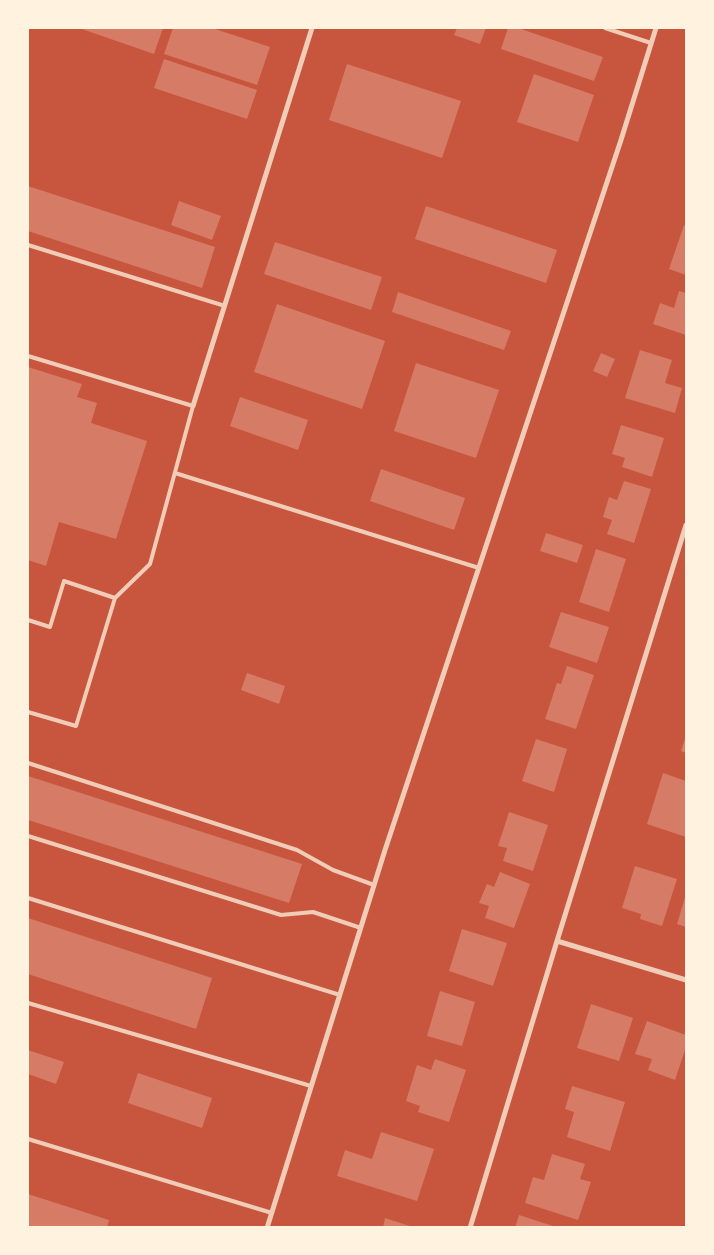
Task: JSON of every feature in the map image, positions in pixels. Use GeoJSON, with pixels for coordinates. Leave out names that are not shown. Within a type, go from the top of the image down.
{"type":"FeatureCollection","features":[{"type":"Feature","properties":{"kind":"street"},"geometry":{"type":"LineString","coordinates":[[193,406],[312,28]]}},
{"type":"Feature","properties":{"kind":"street"},"geometry":{"type":"LineString","coordinates":[[267,1228],[374,885],[621,140],[656,28]]}},
{"type":"Feature","properties":{"kind":"street"},"geometry":{"type":"LineString","coordinates":[[470,1228],[686,525]]}},
{"type":"Feature","properties":{"kind":"street"},"geometry":{"type":"LineString","coordinates":[[557,941],[686,980]]}},
{"type":"Feature","properties":{"kind":"lane"},"geometry":{"type":"LineString","coordinates":[[605,28],[651,43]]}},
{"type":"Feature","properties":{"kind":"lane"},"geometry":{"type":"LineString","coordinates":[[28,245],[225,306]]}},
{"type":"Feature","properties":{"kind":"lane"},"geometry":{"type":"LineString","coordinates":[[28,356],[193,406],[150,564],[115,598],[76,726],[28,712]]}},
{"type":"Feature","properties":{"kind":"lane"},"geometry":{"type":"LineString","coordinates":[[175,473],[479,568]]}},
{"type":"Feature","properties":{"kind":"lane"},"geometry":{"type":"LineString","coordinates":[[28,620],[50,627],[64,581],[115,598]]}},
{"type":"Feature","properties":{"kind":"lane"},"geometry":{"type":"LineString","coordinates":[[28,763],[297,850],[333,870],[374,885]]}},
{"type":"Feature","properties":{"kind":"lane"},"geometry":{"type":"LineString","coordinates":[[28,836],[281,915],[313,912],[361,928]]}},
{"type":"Feature","properties":{"kind":"lane"},"geometry":{"type":"LineString","coordinates":[[28,898],[340,995]]}},
{"type":"Feature","properties":{"kind":"lane"},"geometry":{"type":"LineString","coordinates":[[28,1003],[311,1086]]}},
{"type":"Feature","properties":{"kind":"lane"},"geometry":{"type":"LineString","coordinates":[[28,1139],[272,1213]]}},
{"type":"Feature","properties":{"kind":"building"},"geometry":{"type":"Polygon","coordinates":[[[79,28],[163,28],[154,54],[79,28]]]}},
{"type":"Feature","properties":{"kind":"building"},"geometry":{"type":"Polygon","coordinates":[[[173,28],[212,28],[270,47],[257,85],[164,54],[173,28]]]}},
{"type":"Feature","properties":{"kind":"building"},"geometry":{"type":"Polygon","coordinates":[[[457,28],[486,28],[480,44],[454,35],[457,28]]]}},
{"type":"Feature","properties":{"kind":"building"},"geometry":{"type":"Polygon","coordinates":[[[508,28],[518,28],[603,57],[594,81],[501,49],[508,28]]]}},
{"type":"Feature","properties":{"kind":"building"},"geometry":{"type":"Polygon","coordinates":[[[164,59],[257,90],[247,119],[154,88],[164,59]]]}},
{"type":"Feature","properties":{"kind":"building"},"geometry":{"type":"Polygon","coordinates":[[[347,64],[461,101],[442,158],[329,120],[347,64]]]}},
{"type":"Feature","properties":{"kind":"building"},"geometry":{"type":"Polygon","coordinates":[[[534,74],[594,95],[578,142],[517,122],[534,74]]]}},
{"type":"Feature","properties":{"kind":"building"},"geometry":{"type":"Polygon","coordinates":[[[28,186],[215,247],[202,288],[28,231],[28,186]]]}},
{"type":"Feature","properties":{"kind":"building"},"geometry":{"type":"Polygon","coordinates":[[[179,201],[221,216],[212,240],[171,225],[179,201]]]}},
{"type":"Feature","properties":{"kind":"building"},"geometry":{"type":"Polygon","coordinates":[[[426,206],[557,250],[546,283],[415,239],[426,206]]]}},
{"type":"Feature","properties":{"kind":"building"},"geometry":{"type":"Polygon","coordinates":[[[684,225],[686,226],[686,275],[669,269],[684,225]]]}},
{"type":"Feature","properties":{"kind":"building"},"geometry":{"type":"Polygon","coordinates":[[[275,242],[382,277],[371,310],[264,274],[275,242]]]}},
{"type":"Feature","properties":{"kind":"building"},"geometry":{"type":"Polygon","coordinates":[[[679,291],[686,293],[686,335],[653,324],[660,303],[674,308],[679,291]]]}},
{"type":"Feature","properties":{"kind":"building"},"geometry":{"type":"Polygon","coordinates":[[[398,292],[511,331],[504,350],[392,312],[398,292]]]}},
{"type":"Feature","properties":{"kind":"building"},"geometry":{"type":"Polygon","coordinates":[[[277,304],[385,341],[362,409],[254,372],[277,304]]]}},
{"type":"Feature","properties":{"kind":"building"},"geometry":{"type":"Polygon","coordinates":[[[640,350],[672,360],[665,383],[682,388],[675,413],[625,398],[640,350]]]}},
{"type":"Feature","properties":{"kind":"building"},"geometry":{"type":"Polygon","coordinates":[[[601,353],[615,359],[607,377],[593,371],[601,353]]]}},
{"type":"Feature","properties":{"kind":"building"},"geometry":{"type":"Polygon","coordinates":[[[416,363],[499,390],[476,458],[394,431],[416,363]]]}},
{"type":"Feature","properties":{"kind":"building"},"geometry":{"type":"Polygon","coordinates":[[[28,367],[82,384],[77,397],[97,403],[91,423],[147,441],[116,539],[59,522],[46,566],[28,560],[28,367]]]}},
{"type":"Feature","properties":{"kind":"building"},"geometry":{"type":"Polygon","coordinates":[[[240,397],[308,420],[298,450],[230,426],[240,397]]]}},
{"type":"Feature","properties":{"kind":"building"},"geometry":{"type":"Polygon","coordinates":[[[621,425],[664,438],[652,477],[622,467],[625,458],[612,454],[621,425]]]}},
{"type":"Feature","properties":{"kind":"building"},"geometry":{"type":"Polygon","coordinates":[[[381,469],[465,498],[454,530],[370,501],[381,469]]]}},
{"type":"Feature","properties":{"kind":"building"},"geometry":{"type":"Polygon","coordinates":[[[624,481],[651,489],[634,543],[607,534],[612,520],[603,517],[609,497],[617,500],[624,481]]]}},
{"type":"Feature","properties":{"kind":"building"},"geometry":{"type":"Polygon","coordinates":[[[546,533],[583,545],[577,563],[540,551],[546,533]]]}},
{"type":"Feature","properties":{"kind":"building"},"geometry":{"type":"Polygon","coordinates":[[[596,549],[626,559],[609,612],[579,602],[596,549]]]}},
{"type":"Feature","properties":{"kind":"building"},"geometry":{"type":"Polygon","coordinates":[[[561,612],[609,627],[597,663],[549,647],[561,612]]]}},
{"type":"Feature","properties":{"kind":"building"},"geometry":{"type":"Polygon","coordinates":[[[567,666],[594,675],[576,729],[545,719],[557,683],[561,684],[567,666]]]}},
{"type":"Feature","properties":{"kind":"building"},"geometry":{"type":"Polygon","coordinates":[[[247,673],[285,686],[279,704],[241,690],[247,673]]]}},
{"type":"Feature","properties":{"kind":"building"},"geometry":{"type":"Polygon","coordinates":[[[686,735],[686,753],[681,751],[686,735]]]}},
{"type":"Feature","properties":{"kind":"building"},"geometry":{"type":"Polygon","coordinates":[[[536,739],[567,749],[554,792],[522,781],[536,739]]]}},
{"type":"Feature","properties":{"kind":"building"},"geometry":{"type":"Polygon","coordinates":[[[663,773],[686,781],[686,837],[647,824],[663,773]]]}},
{"type":"Feature","properties":{"kind":"building"},"geometry":{"type":"Polygon","coordinates":[[[28,776],[302,864],[289,903],[28,820],[28,776]]]}},
{"type":"Feature","properties":{"kind":"building"},"geometry":{"type":"Polygon","coordinates":[[[509,812],[548,825],[533,871],[503,861],[507,848],[498,846],[509,812]]]}},
{"type":"Feature","properties":{"kind":"building"},"geometry":{"type":"Polygon","coordinates":[[[635,866],[677,879],[662,926],[640,919],[641,914],[622,908],[635,866]]]}},
{"type":"Feature","properties":{"kind":"building"},"geometry":{"type":"Polygon","coordinates":[[[500,872],[530,884],[514,928],[485,918],[489,906],[479,903],[487,884],[494,887],[500,872]]]}},
{"type":"Feature","properties":{"kind":"building"},"geometry":{"type":"Polygon","coordinates":[[[686,894],[686,927],[677,924],[686,894]]]}},
{"type":"Feature","properties":{"kind":"building"},"geometry":{"type":"Polygon","coordinates":[[[28,918],[212,978],[196,1029],[28,974],[28,918]]]}},
{"type":"Feature","properties":{"kind":"building"},"geometry":{"type":"Polygon","coordinates":[[[462,929],[507,943],[493,986],[449,971],[462,929]]]}},
{"type":"Feature","properties":{"kind":"building"},"geometry":{"type":"Polygon","coordinates":[[[440,991],[475,1002],[462,1046],[427,1036],[440,991]]]}},
{"type":"Feature","properties":{"kind":"building"},"geometry":{"type":"Polygon","coordinates":[[[591,1004],[633,1018],[619,1061],[577,1048],[591,1004]]]}},
{"type":"Feature","properties":{"kind":"building"},"geometry":{"type":"Polygon","coordinates":[[[647,1021],[686,1035],[686,1047],[675,1080],[648,1070],[652,1059],[635,1054],[647,1021]]]}},
{"type":"Feature","properties":{"kind":"building"},"geometry":{"type":"Polygon","coordinates":[[[28,1050],[64,1062],[56,1084],[28,1074],[28,1050]]]}},
{"type":"Feature","properties":{"kind":"building"},"geometry":{"type":"Polygon","coordinates":[[[435,1059],[466,1070],[449,1122],[418,1112],[420,1106],[406,1101],[417,1065],[431,1070],[435,1059]]]}},
{"type":"Feature","properties":{"kind":"building"},"geometry":{"type":"Polygon","coordinates":[[[138,1073],[212,1098],[202,1128],[128,1103],[138,1073]]]}},
{"type":"Feature","properties":{"kind":"building"},"geometry":{"type":"Polygon","coordinates":[[[572,1086],[625,1102],[610,1151],[567,1137],[574,1112],[565,1109],[572,1086]]]}},
{"type":"Feature","properties":{"kind":"building"},"geometry":{"type":"Polygon","coordinates":[[[381,1132],[434,1149],[417,1201],[337,1176],[345,1150],[372,1159],[381,1132]]]}},
{"type":"Feature","properties":{"kind":"building"},"geometry":{"type":"Polygon","coordinates":[[[552,1154],[585,1164],[580,1179],[591,1182],[578,1220],[525,1203],[533,1177],[544,1180],[552,1154]]]}},
{"type":"Feature","properties":{"kind":"building"},"geometry":{"type":"Polygon","coordinates":[[[28,1194],[109,1220],[107,1228],[28,1228],[28,1194]]]}},
{"type":"Feature","properties":{"kind":"building"},"geometry":{"type":"Polygon","coordinates":[[[519,1215],[556,1227],[556,1228],[515,1228],[519,1215]]]}},
{"type":"Feature","properties":{"kind":"building"},"geometry":{"type":"Polygon","coordinates":[[[385,1218],[413,1227],[413,1228],[383,1228],[385,1218]]]}}]}
